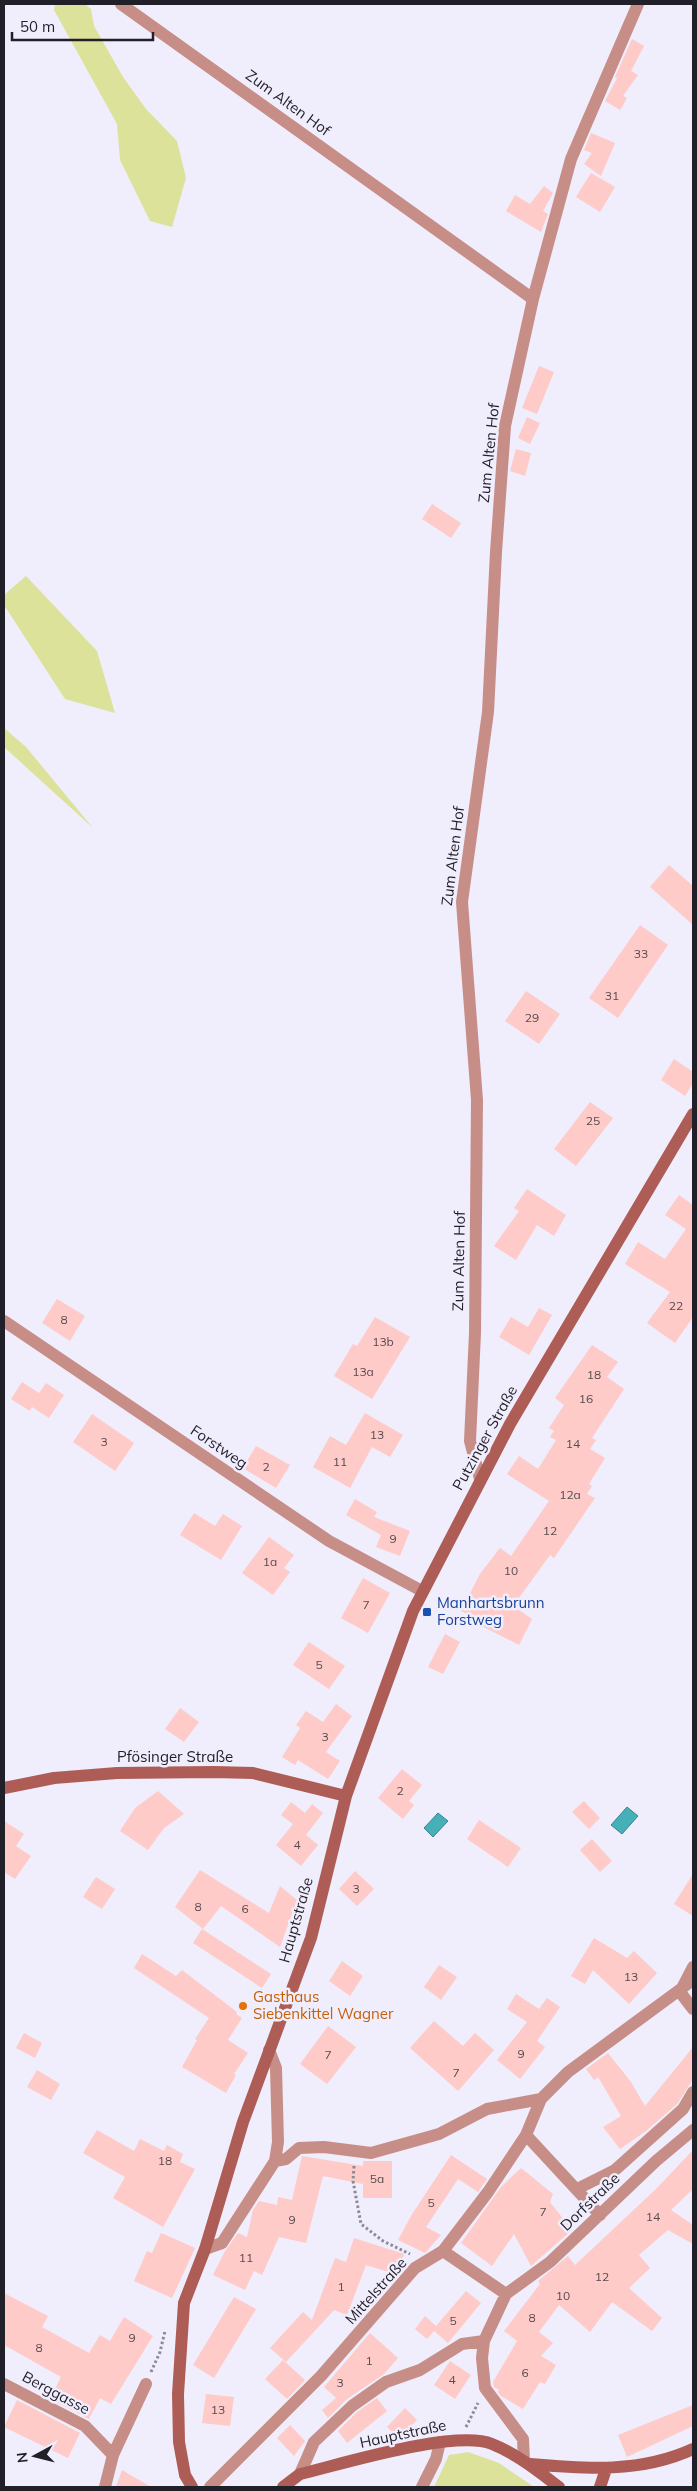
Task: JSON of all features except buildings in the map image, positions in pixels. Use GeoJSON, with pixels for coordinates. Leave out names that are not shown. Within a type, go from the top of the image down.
{"type":"FeatureCollection","features":[{"type":"Feature","properties":{"kind":"street","name":"Zum Alten Hof"},"geometry":{"type":"LineString","coordinates":[[120,4],[534,299]]}},
{"type":"Feature","properties":{"kind":"street","name":"Zum Alten Hof"},"geometry":{"type":"LineString","coordinates":[[480,1479],[470,1441],[475,1333],[477,1100],[462,902],[488,712],[496,552],[505,426],[534,299],[571,159],[638,4]]}},
{"type":"Feature","properties":{"kind":"street","name":"Putzinger Straße"},"geometry":{"type":"LineString","coordinates":[[346,1796],[422,1591],[510,1424],[693,1114]]}},
{"type":"Feature","properties":{"kind":"street","name":"Forstweg"},"geometry":{"type":"LineString","coordinates":[[4,1321],[329,1541],[422,1591]]}},
{"type":"Feature","properties":{"kind":"street","name":"Pfösinger Straße"},"geometry":{"type":"LineString","coordinates":[[4,1788],[54,1778],[99,1774],[214,1772],[253,1773],[346,1796]]}},
{"type":"Feature","properties":{"kind":"street","name":"Hauptstraße"},"geometry":{"type":"LineString","coordinates":[[192,2487],[184,2475],[178,2442],[180,2338],[184,2303],[205,2249],[243,2122],[268,2050],[311,1938],[346,1796]]}},
{"type":"Feature","properties":{"kind":"street","name":"Mittelstraße"},"geometry":{"type":"LineString","coordinates":[[680,1992],[693,1967]]}},
{"type":"Feature","properties":{"kind":"street","name":"Mittelstraße"},"geometry":{"type":"LineString","coordinates":[[210,2487],[321,2376],[415,2268],[443,2251],[488,2192],[526,2135],[541,2099],[568,2072],[612,2038],[680,1992],[693,1980]]}},
{"type":"Feature","properties":{"kind":"street"},"geometry":{"type":"LineString","coordinates":[[680,1992],[693,2009]]}},
{"type":"Feature","properties":{"kind":"street"},"geometry":{"type":"LineString","coordinates":[[205,2249],[222,2243],[275,2161],[278,2142],[276,2068],[268,2050]]}},
{"type":"Feature","properties":{"kind":"street","name":"Dorfstraße"},"geometry":{"type":"LineString","coordinates":[[577,2189],[615,2170],[683,2109],[693,2092]]}},
{"type":"Feature","properties":{"kind":"street"},"geometry":{"type":"LineString","coordinates":[[275,2161],[286,2159],[298,2148],[324,2147],[371,2153],[439,2134],[487,2109],[541,2099]]}},
{"type":"Feature","properties":{"kind":"street","name":"Dorfstraße"},"geometry":{"type":"LineString","coordinates":[[485,2388],[482,2358],[484,2341],[506,2294],[550,2262],[656,2161],[693,2130]]}},
{"type":"Feature","properties":{"kind":"street"},"geometry":{"type":"LineString","coordinates":[[526,2135],[600,2215]]}},
{"type":"Feature","properties":{"kind":"street"},"geometry":{"type":"LineString","coordinates":[[443,2251],[506,2294]]}},
{"type":"Feature","properties":{"kind":"street"},"geometry":{"type":"LineString","coordinates":[[300,2474],[314,2442],[352,2406],[386,2382],[420,2370],[462,2344],[484,2341]]}},
{"type":"Feature","properties":{"kind":"street","name":"Berggasse"},"geometry":{"type":"LineString","coordinates":[[4,2384],[86,2426],[113,2455]]}},
{"type":"Feature","properties":{"kind":"street"},"geometry":{"type":"LineString","coordinates":[[105,2487],[113,2455],[146,2384]]}},
{"type":"Feature","properties":{"kind":"street"},"geometry":{"type":"LineString","coordinates":[[485,2388],[522,2439],[527,2463],[559,2487]]}},
{"type":"Feature","properties":{"kind":"street","name":"Hauptstraße"},"geometry":{"type":"LineString","coordinates":[[283,2487],[300,2474],[460,2439],[490,2443],[527,2463]]}},
{"type":"Feature","properties":{"kind":"street"},"geometry":{"type":"LineString","coordinates":[[422,2487],[436,2459],[440,2442]]}},
{"type":"Feature","properties":{"kind":"street"},"geometry":{"type":"LineString","coordinates":[[527,2463],[606,2469],[651,2464],[693,2449]]}},
{"type":"Feature","properties":{"kind":"street"},"geometry":{"type":"LineString","coordinates":[[600,2487],[606,2469]]}},
{"type":"Feature","properties":{"kind":"path"},"geometry":{"type":"LineString","coordinates":[[356,2151],[353,2181],[361,2224],[383,2241],[426,2261]]}},
{"type":"Feature","properties":{"kind":"path"},"geometry":{"type":"LineString","coordinates":[[146,2384],[160,2352],[166,2328]]}},
{"type":"Feature","properties":{"kind":"path"},"geometry":{"type":"LineString","coordinates":[[460,2439],[485,2388]]}},
{"type":"Feature","properties":{"kind":"green space"},"geometry":{"type":"Polygon","coordinates":[[[55,4],[85,4],[91,9],[94,26],[123,77],[146,109],[177,141],[186,178],[172,227],[150,221],[120,160],[117,124],[54,10],[55,4]]]}},
{"type":"Feature","properties":{"kind":"green space"},"geometry":{"type":"Polygon","coordinates":[[[26,576],[97,651],[115,713],[65,699],[4,605],[4,595],[26,576]]]}},
{"type":"Feature","properties":{"kind":"green space"},"geometry":{"type":"Polygon","coordinates":[[[4,728],[26,747],[93,828],[4,747],[4,728]]]}},
{"type":"Feature","properties":{"kind":"green space"},"geometry":{"type":"Polygon","coordinates":[[[468,2452],[499,2463],[534,2487],[434,2487],[449,2455],[468,2452]]]}},
{"type":"Feature","properties":{"kind":"water"},"geometry":{"type":"Polygon","coordinates":[[[627,1807],[638,1816],[622,1834],[611,1825],[627,1807]]]}},
{"type":"Feature","properties":{"kind":"water"},"geometry":{"type":"Polygon","coordinates":[[[438,1813],[448,1821],[433,1837],[424,1828],[438,1813]]]}},
{"type":"Feature","properties":{"kind":"place","name":"Manhartsbrunn Forstweg"},"geometry":{"type":"Point","coordinates":[427,1612]}},
{"type":"Feature","properties":{"kind":"place","name":"Gasthaus Siebenkittel Wagner"},"geometry":{"type":"Point","coordinates":[243,2006]}}]}
